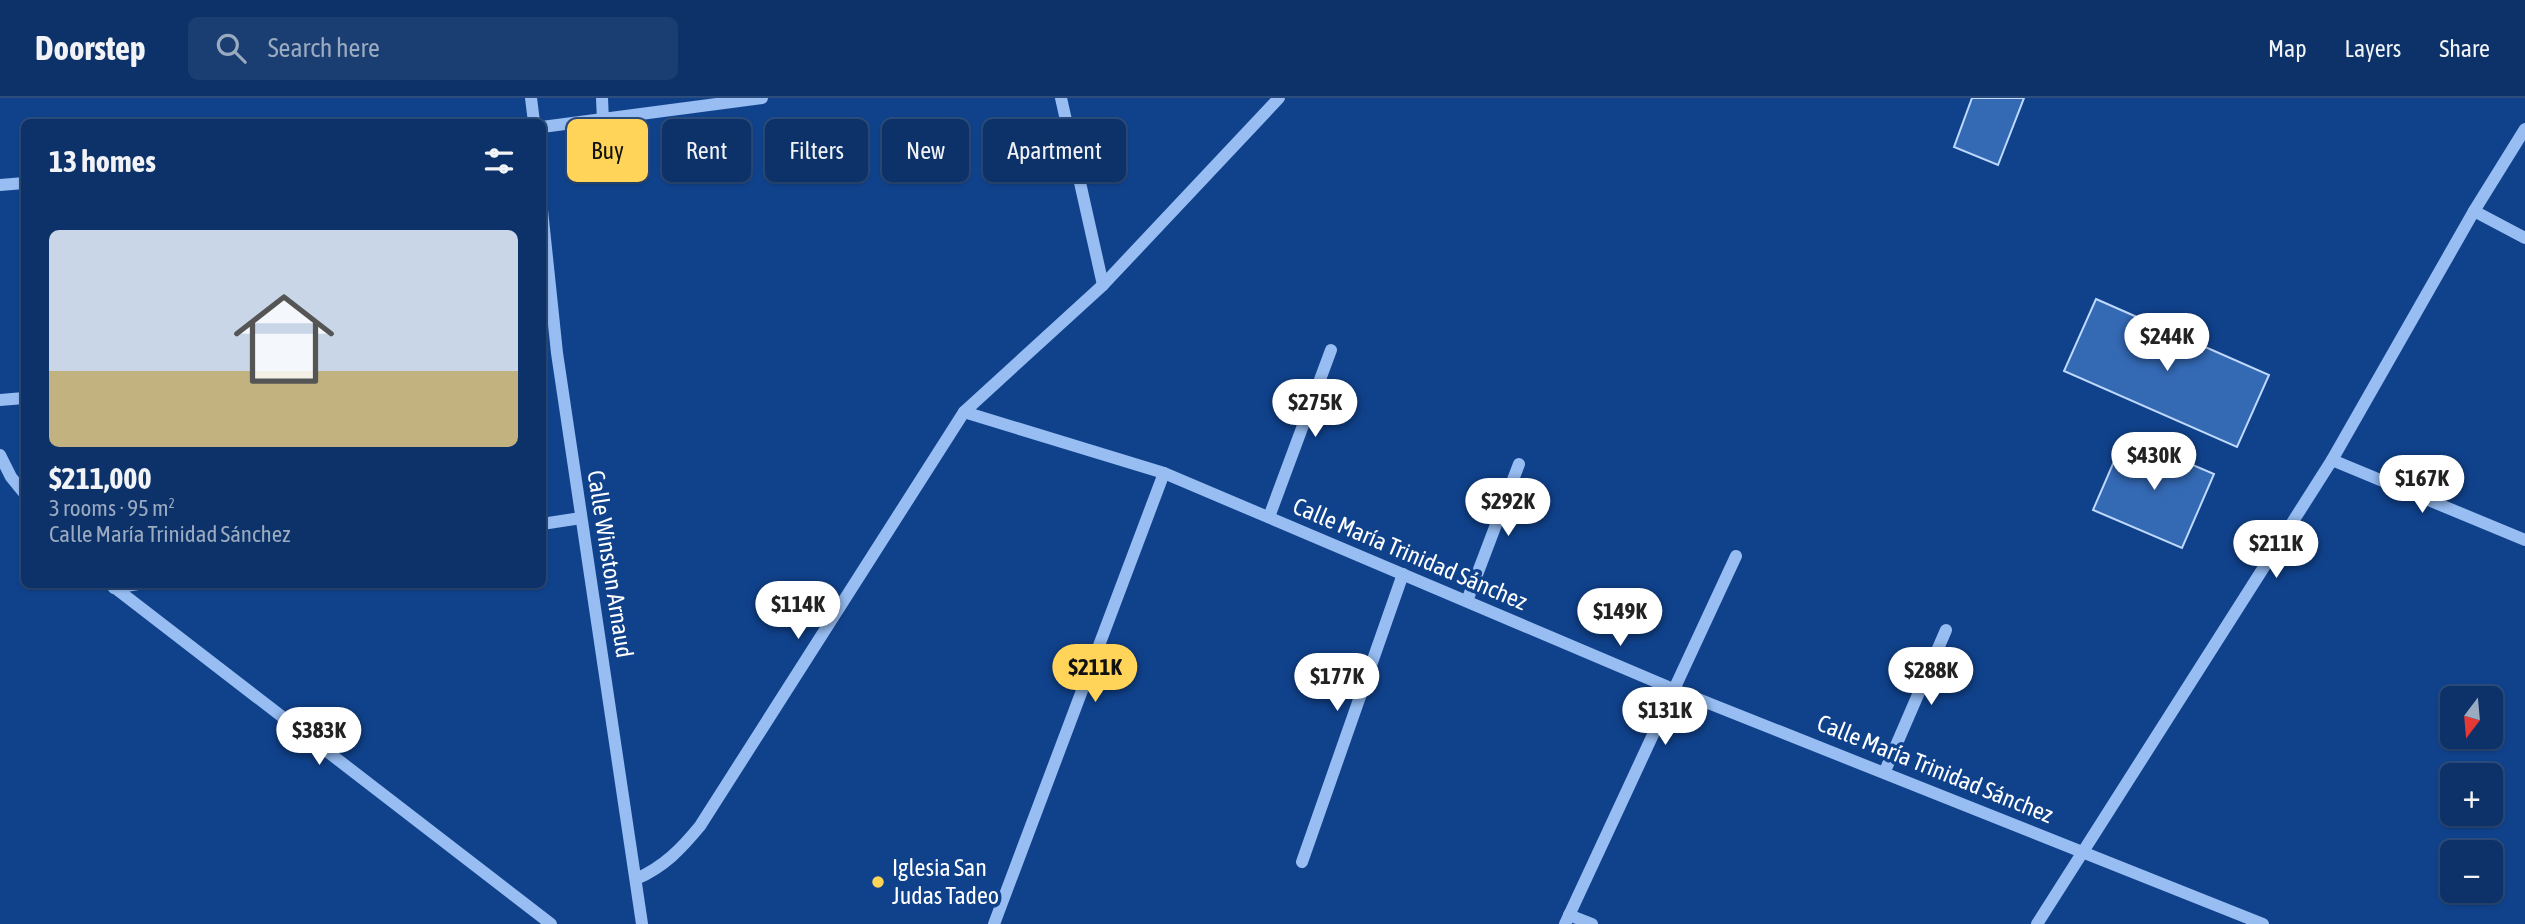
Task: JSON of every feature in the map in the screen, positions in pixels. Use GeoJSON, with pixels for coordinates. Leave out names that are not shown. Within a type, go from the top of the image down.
{"type":"FeatureCollection","features":[{"type":"Feature","properties":{"kind":"street"},"geometry":{"type":"LineString","coordinates":[[531,98],[534,119]]}},
{"type":"Feature","properties":{"kind":"street"},"geometry":{"type":"LineString","coordinates":[[603,98],[603,119]]}},
{"type":"Feature","properties":{"kind":"street"},"geometry":{"type":"LineString","coordinates":[[617,119],[762,98]]}},
{"type":"Feature","properties":{"kind":"street"},"geometry":{"type":"LineString","coordinates":[[1061,98],[1103,285]]}},
{"type":"Feature","properties":{"kind":"street"},"geometry":{"type":"LineString","coordinates":[[636,879],[654,871],[679,851],[700,826],[964,412],[1103,285],[1279,98]]}},
{"type":"Feature","properties":{"kind":"street"},"geometry":{"type":"LineString","coordinates":[[546,127],[567,125]]}},
{"type":"Feature","properties":{"kind":"street"},"geometry":{"type":"LineString","coordinates":[[2037,924],[2332,460],[2474,211],[2525,129]]}},
{"type":"Feature","properties":{"kind":"street"},"geometry":{"type":"LineString","coordinates":[[0,185],[21,183]]}},
{"type":"Feature","properties":{"kind":"street"},"geometry":{"type":"LineString","coordinates":[[2474,211],[2525,238]]}},
{"type":"Feature","properties":{"kind":"street","name":"Calle Winston Arnaud"},"geometry":{"type":"LineString","coordinates":[[546,248],[557,353],[642,924]]}},
{"type":"Feature","properties":{"kind":"street"},"geometry":{"type":"LineString","coordinates":[[1269,517],[1331,350]]}},
{"type":"Feature","properties":{"kind":"street"},"geometry":{"type":"LineString","coordinates":[[546,354],[557,353]]}},
{"type":"Feature","properties":{"kind":"street"},"geometry":{"type":"LineString","coordinates":[[0,400],[21,398]]}},
{"type":"Feature","properties":{"kind":"street","name":"Calle María Trinidad Sánchez"},"geometry":{"type":"LineString","coordinates":[[964,412],[1164,473],[1673,689],[2085,850],[2263,924]]}},
{"type":"Feature","properties":{"kind":"street"},"geometry":{"type":"LineString","coordinates":[[0,455],[11,477],[21,489]]}},
{"type":"Feature","properties":{"kind":"street"},"geometry":{"type":"LineString","coordinates":[[2332,460],[2525,540]]}},
{"type":"Feature","properties":{"kind":"street"},"geometry":{"type":"LineString","coordinates":[[1467,601],[1519,464]]}},
{"type":"Feature","properties":{"kind":"street"},"geometry":{"type":"LineString","coordinates":[[994,924],[1164,473]]}},
{"type":"Feature","properties":{"kind":"street"},"geometry":{"type":"LineString","coordinates":[[546,523],[581,518]]}},
{"type":"Feature","properties":{"kind":"street"},"geometry":{"type":"LineString","coordinates":[[1592,924],[1567,919],[1736,556]]}},
{"type":"Feature","properties":{"kind":"street"},"geometry":{"type":"LineString","coordinates":[[1302,862],[1403,574]]}},
{"type":"Feature","properties":{"kind":"street"},"geometry":{"type":"LineString","coordinates":[[115,588],[551,924]]}},
{"type":"Feature","properties":{"kind":"street"},"geometry":{"type":"LineString","coordinates":[[1885,771],[1946,630]]}},
{"type":"Feature","properties":{"kind":"building"},"geometry":{"type":"Polygon","coordinates":[[[1972,98],[2024,98],[1998,165],[1954,147],[1972,98]]]}},
{"type":"Feature","properties":{"kind":"building"},"geometry":{"type":"Polygon","coordinates":[[[2096,299],[2269,375],[2237,447],[2064,371],[2096,299]]]}},
{"type":"Feature","properties":{"kind":"building"},"geometry":{"type":"Polygon","coordinates":[[[2125,436],[2214,474],[2182,548],[2093,510],[2125,436]]]}},
{"type":"Feature","properties":{"kind":"place","name":"Iglesia San Judas Tadeo"},"geometry":{"type":"Point","coordinates":[878,882]}}]}
